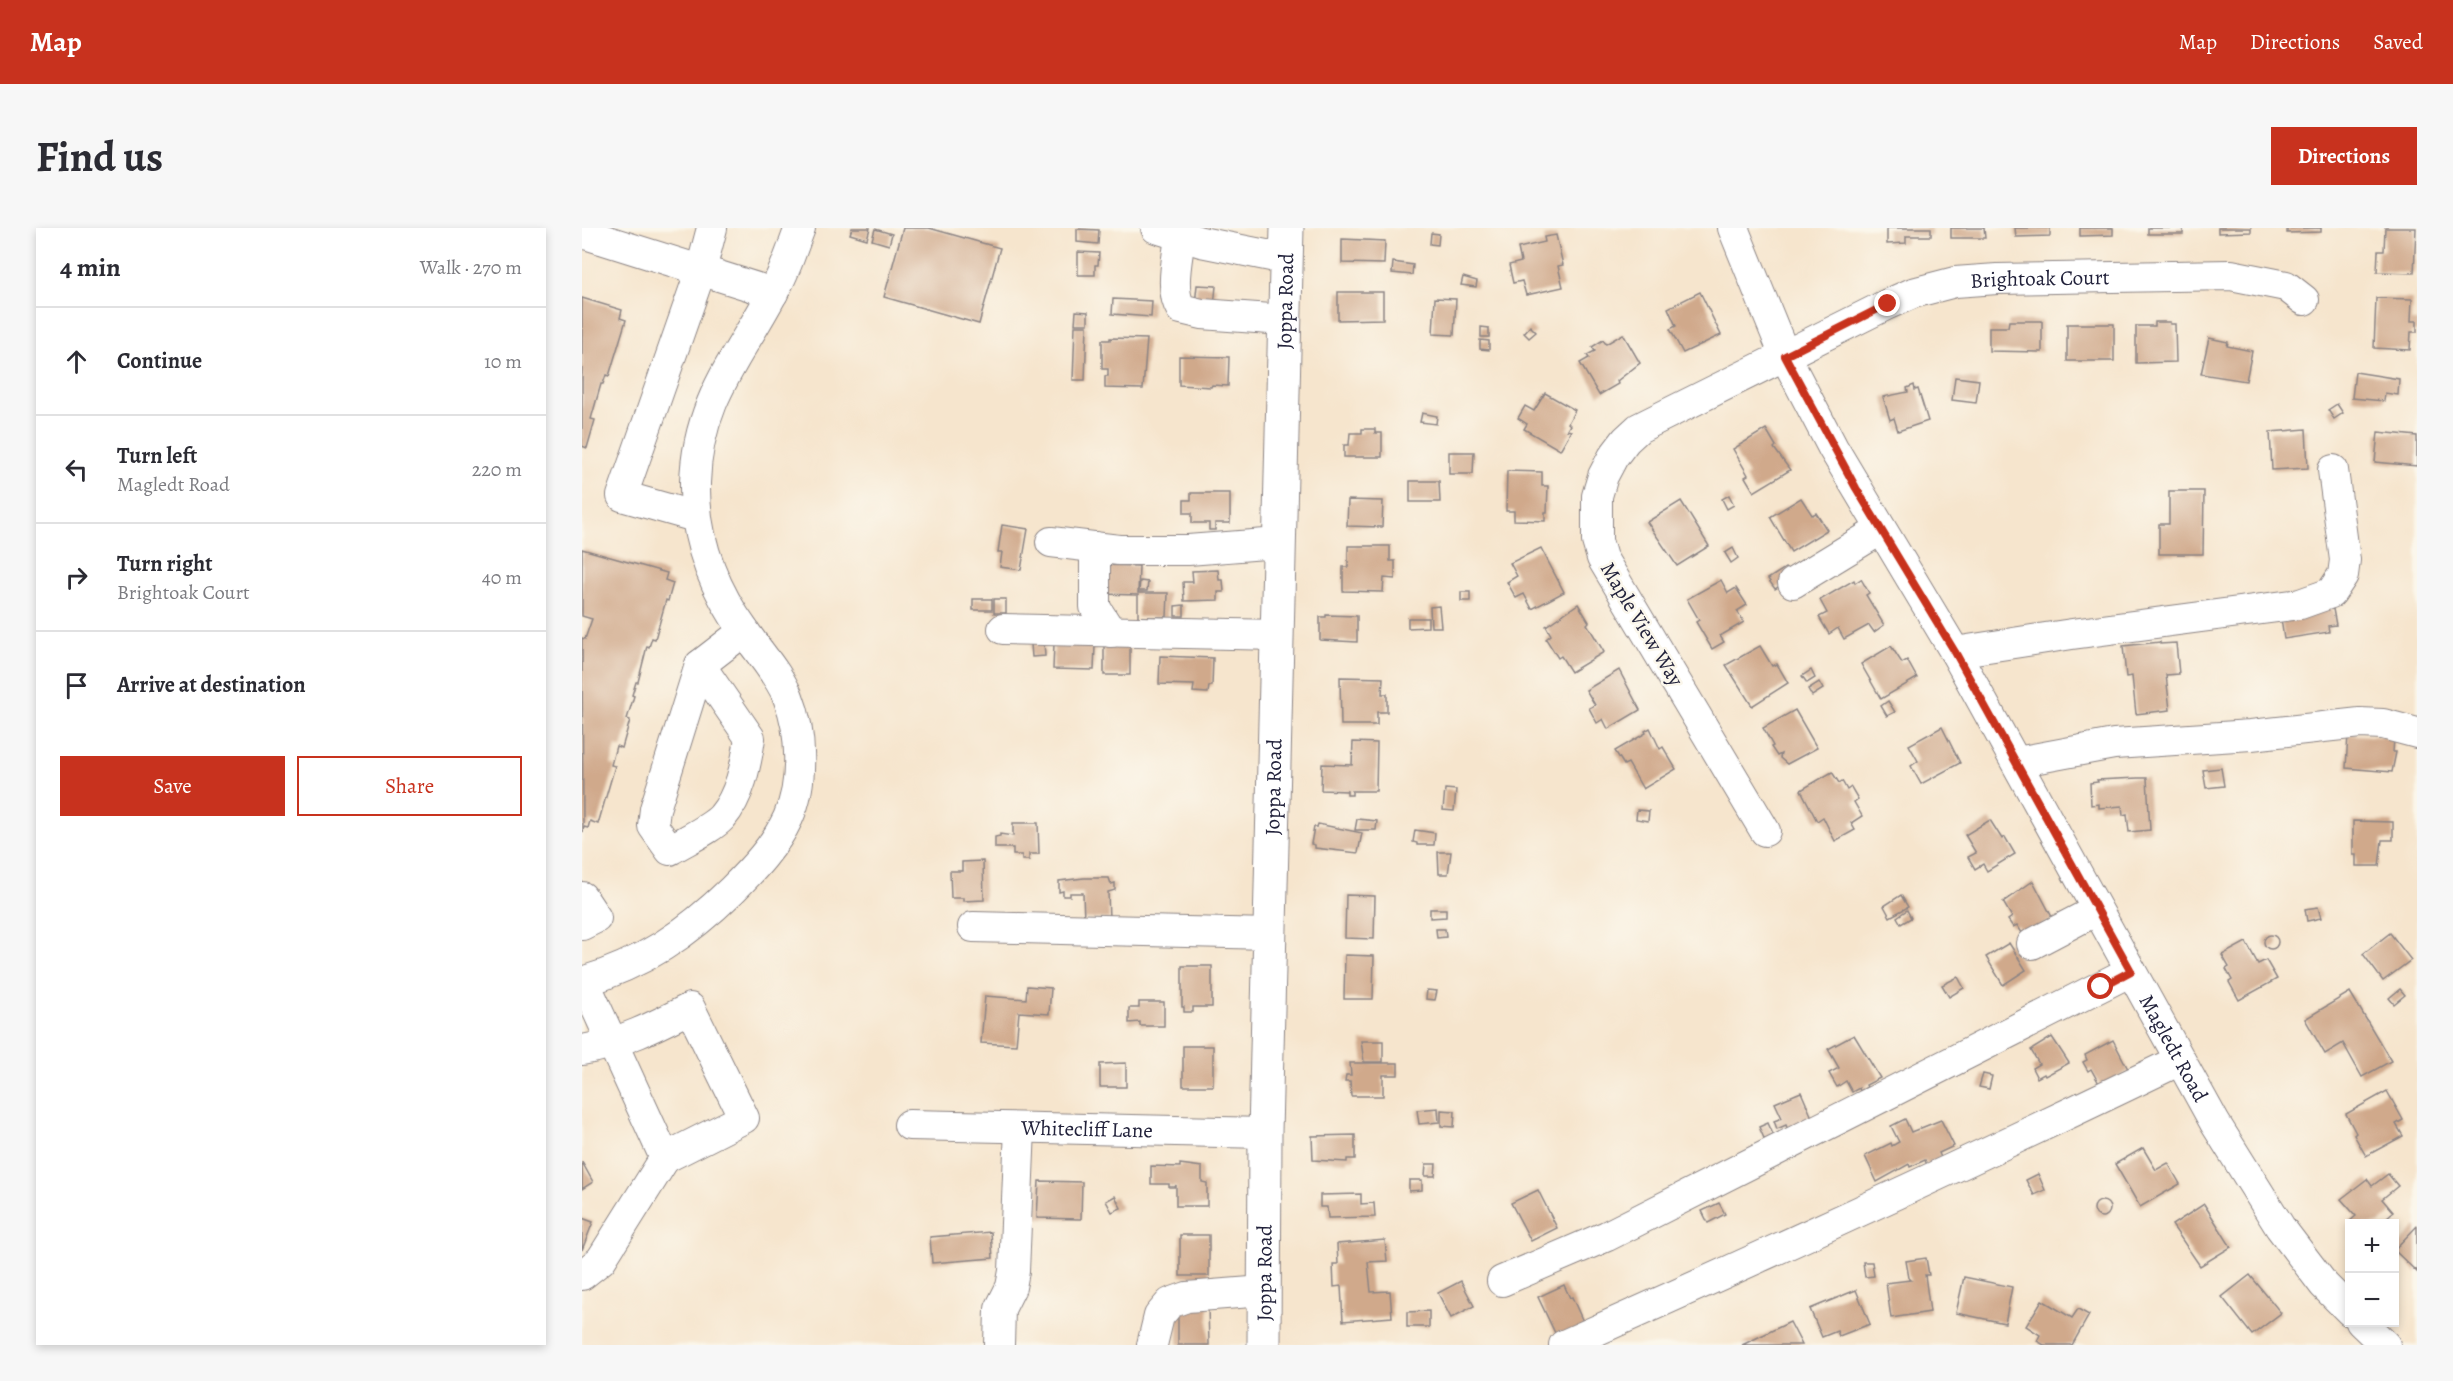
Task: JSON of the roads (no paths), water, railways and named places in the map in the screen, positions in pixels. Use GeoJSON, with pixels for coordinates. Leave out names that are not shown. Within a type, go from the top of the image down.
{"type":"FeatureCollection","features":[{"type":"Feature","properties":{"kind":"main road","name":"Joppa Road"},"geometry":{"type":"LineString","coordinates":[[1264,1345],[1265,1133],[1286,243]]}},
{"type":"Feature","properties":{"kind":"street"},"geometry":{"type":"LineString","coordinates":[[696,518],[622,496],[701,270],[712,228]]}},
{"type":"Feature","properties":{"kind":"street"},"geometry":{"type":"LineString","coordinates":[[665,1158],[583,981],[632,964],[672,942],[703,918],[754,868],[774,843],[789,816],[798,780],[798,748],[795,721],[788,696],[722,599],[705,556],[696,518],[695,484],[698,443],[708,409],[724,375],[773,293],[800,228]]}},
{"type":"Feature","properties":{"kind":"street","name":"Magledt Road"},"geometry":{"type":"LineString","coordinates":[[1733,228],[1785,356],[1833,448],[1955,652],[2180,1060],[2241,1166],[2280,1227],[2324,1285],[2345,1307]]}},
{"type":"Feature","properties":{"kind":"street"},"geometry":{"type":"LineString","coordinates":[[1284,320],[1202,314],[1181,309],[1177,302],[1168,232],[1201,242],[1286,243]]}},
{"type":"Feature","properties":{"kind":"street"},"geometry":{"type":"LineString","coordinates":[[582,233],[773,293]]}},
{"type":"Feature","properties":{"kind":"street","name":"Brightoak Court"},"geometry":{"type":"LineString","coordinates":[[1785,356],[1888,304],[1933,287],[1955,282],[2021,278],[2231,275],[2286,286],[2304,300]]}},
{"type":"Feature","properties":{"kind":"street","name":"Maple View Way"},"geometry":{"type":"LineString","coordinates":[[1765,831],[1602,558],[1597,541],[1595,519],[1597,496],[1603,476],[1626,440],[1639,428],[1785,356]]}},
{"type":"Feature","properties":{"kind":"street"},"geometry":{"type":"LineString","coordinates":[[1955,652],[2094,630],[2300,604],[2331,593],[2343,575],[2345,560],[2333,470]]}},
{"type":"Feature","properties":{"kind":"street"},"geometry":{"type":"LineString","coordinates":[[1793,583],[1880,530]]}},
{"type":"Feature","properties":{"kind":"street"},"geometry":{"type":"LineString","coordinates":[[1051,542],[1119,550],[1188,550],[1279,543]]}},
{"type":"Feature","properties":{"kind":"street"},"geometry":{"type":"LineString","coordinates":[[1095,547],[1095,608],[1111,632]]}},
{"type":"Feature","properties":{"kind":"street"},"geometry":{"type":"LineString","coordinates":[[1003,629],[1278,636]]}},
{"type":"Feature","properties":{"kind":"street"},"geometry":{"type":"LineString","coordinates":[[700,665],[750,738],[735,796],[721,818],[670,850],[653,826],[655,809],[700,665],[744,631]]}},
{"type":"Feature","properties":{"kind":"street"},"geometry":{"type":"LineString","coordinates":[[2016,762],[2114,744],[2252,735],[2360,723],[2383,724],[2417,733]]}},
{"type":"Feature","properties":{"kind":"street"},"geometry":{"type":"LineString","coordinates":[[582,897],[596,918],[582,925]]}},
{"type":"Feature","properties":{"kind":"street"},"geometry":{"type":"LineString","coordinates":[[2032,944],[2097,910]]}},
{"type":"Feature","properties":{"kind":"street"},"geometry":{"type":"LineString","coordinates":[[973,927],[1270,934]]}},
{"type":"Feature","properties":{"kind":"street"},"geometry":{"type":"LineString","coordinates":[[1502,1281],[1607,1236],[2131,971]]}},
{"type":"Feature","properties":{"kind":"street"},"geometry":{"type":"LineString","coordinates":[[582,1050],[612,1042],[690,1008],[744,1118],[665,1158],[601,1260],[582,1275]]}},
{"type":"Feature","properties":{"kind":"street"},"geometry":{"type":"LineString","coordinates":[[1564,1345],[1990,1153],[2180,1060]]}},
{"type":"Feature","properties":{"kind":"street","name":"Whitecliff Lane"},"geometry":{"type":"LineString","coordinates":[[909,1125],[1265,1133]]}},
{"type":"Feature","properties":{"kind":"street"},"geometry":{"type":"LineString","coordinates":[[999,1345],[1000,1310],[1011,1287],[1014,1271],[1020,1128]]}},
{"type":"Feature","properties":{"kind":"street"},"geometry":{"type":"LineString","coordinates":[[1152,1345],[1159,1316],[1170,1303],[1186,1297],[1264,1292]]}},
{"type":"Feature","properties":{"kind":"street"},"geometry":{"type":"LineString","coordinates":[[2365,1327],[2385,1345]]}}]}
